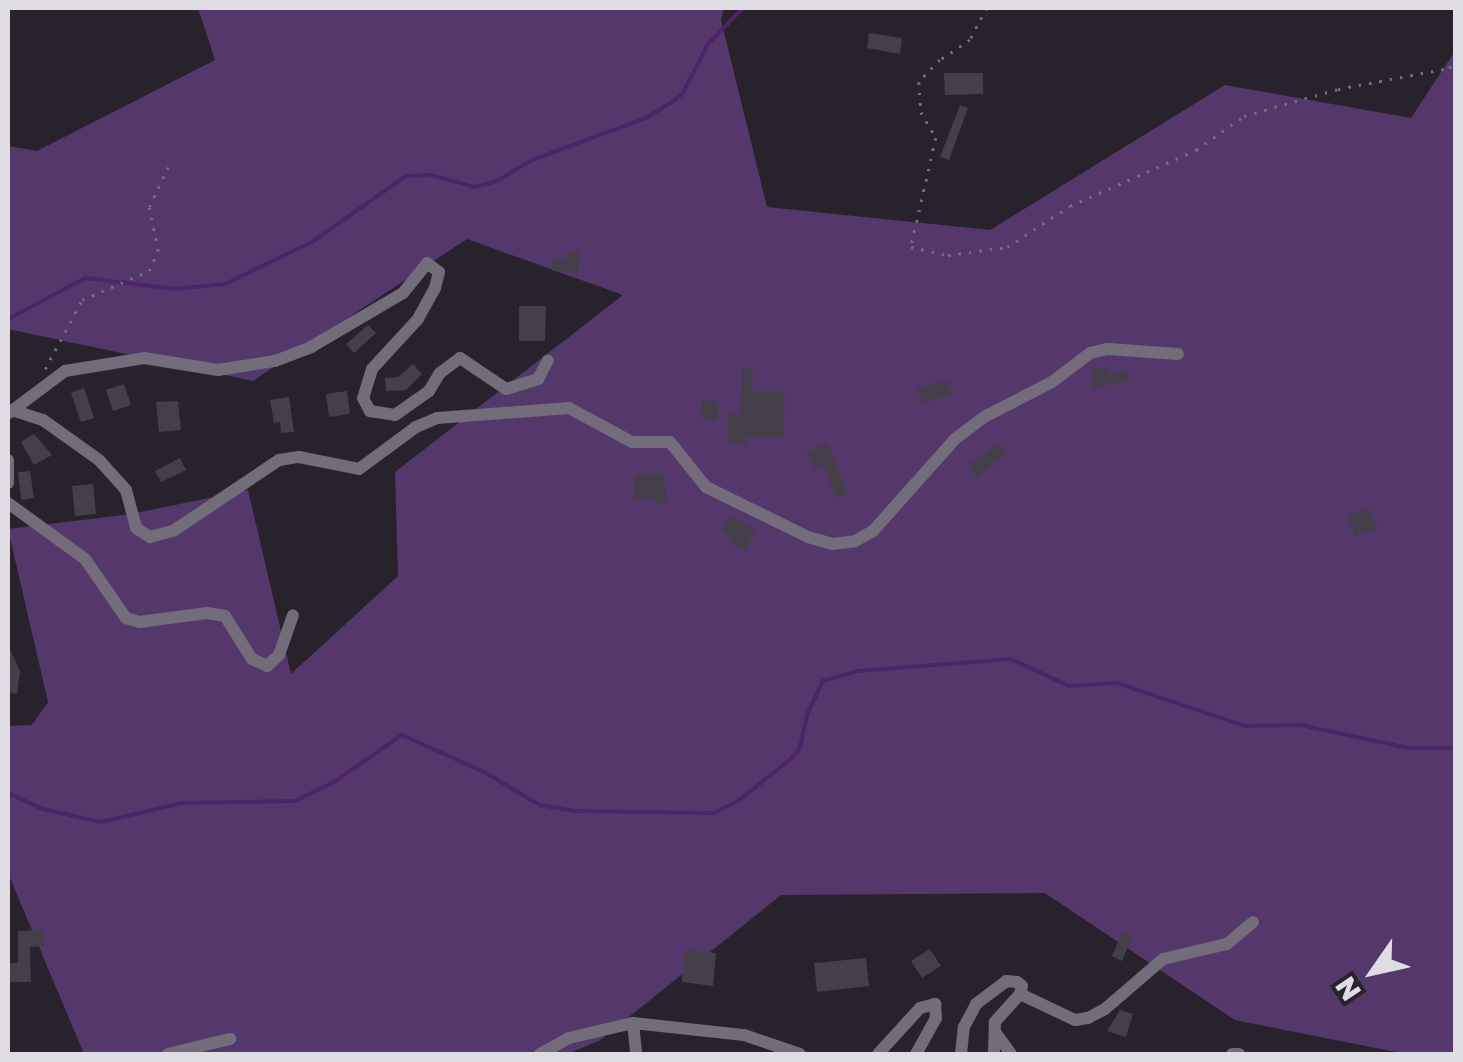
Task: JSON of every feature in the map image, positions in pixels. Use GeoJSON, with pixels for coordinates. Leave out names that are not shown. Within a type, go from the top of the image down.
{"type":"FeatureCollection","features":[{"type":"Feature","properties":{"kind":"street"},"geometry":{"type":"LineString","coordinates":[[10,413],[65,372],[144,358],[218,370],[275,361],[311,347],[403,293],[428,262],[439,272],[435,288],[418,319],[372,368],[363,398],[370,412],[396,415],[429,391],[440,373],[460,358],[506,388],[538,379],[548,360]]}},
{"type":"Feature","properties":{"kind":"street"},"geometry":{"type":"LineString","coordinates":[[10,413],[42,420],[99,460],[126,490],[136,528],[150,537],[184,524],[279,460],[300,457],[359,469],[416,427],[437,418],[557,408],[586,414],[632,442],[670,442],[706,488],[808,537],[832,544],[855,541],[873,530],[955,439],[986,416],[1052,382],[1090,352],[1108,349],[1178,354]]}},
{"type":"Feature","properties":{"kind":"street"},"geometry":{"type":"LineString","coordinates":[[8,460],[8,483]]}},
{"type":"Feature","properties":{"kind":"street"},"geometry":{"type":"LineString","coordinates":[[8,502],[85,559],[126,618],[138,622],[217,613],[232,623],[252,659],[268,666],[279,655],[292,615]]}},
{"type":"Feature","properties":{"kind":"street"},"geometry":{"type":"LineString","coordinates":[[1020,994],[1076,1020],[1088,1018],[1105,1010],[1163,958],[1226,944],[1253,922]]}},
{"type":"Feature","properties":{"kind":"street"},"geometry":{"type":"LineString","coordinates":[[961,1054],[967,1018],[980,999],[1012,980],[1022,984],[1020,994],[999,1013],[994,1054]]}},
{"type":"Feature","properties":{"kind":"street"},"geometry":{"type":"LineString","coordinates":[[878,1054],[920,1008],[935,1004],[936,1018],[916,1054]]}},
{"type":"Feature","properties":{"kind":"street"},"geometry":{"type":"LineString","coordinates":[[540,1054],[569,1038],[633,1023],[744,1035],[800,1054]]}},
{"type":"Feature","properties":{"kind":"street"},"geometry":{"type":"LineString","coordinates":[[633,1023],[636,1054]]}},
{"type":"Feature","properties":{"kind":"street"},"geometry":{"type":"LineString","coordinates":[[995,1032],[1011,1054]]}},
{"type":"Feature","properties":{"kind":"street"},"geometry":{"type":"LineString","coordinates":[[168,1054],[230,1039]]}},
{"type":"Feature","properties":{"kind":"path"},"geometry":{"type":"LineString","coordinates":[[988,8],[970,40],[940,60],[920,82],[921,112],[936,138],[911,246],[948,255],[1007,247],[1070,206],[1196,150],[1244,116],[1338,89],[1449,68],[1456,60]]}},
{"type":"Feature","properties":{"kind":"path"},"geometry":{"type":"LineString","coordinates":[[44,371],[82,300],[149,271],[158,251],[150,207],[168,167]]}},
{"type":"Feature","properties":{"kind":"shaded area"},"geometry":{"type":"Polygon","coordinates":[[[198,8],[724,8],[721,20],[767,207],[990,230],[1225,85],[1411,118],[1455,51],[1455,1054],[1406,1054],[1235,1020],[1045,893],[781,895],[599,1041],[567,1054],[84,1054],[8,873],[8,726],[32,725],[48,702],[8,529],[131,514],[248,490],[291,674],[398,576],[395,472],[623,295],[467,239],[253,381],[8,329],[8,146],[37,151],[215,60],[198,8]]]}},
{"type":"Feature","properties":{"kind":"building"},"geometry":{"type":"Polygon","coordinates":[[[869,33],[902,38],[900,54],[867,48],[869,33]]]}},
{"type":"Feature","properties":{"kind":"building"},"geometry":{"type":"Polygon","coordinates":[[[944,73],[983,73],[983,94],[945,95],[944,73]]]}},
{"type":"Feature","properties":{"kind":"building"},"geometry":{"type":"Polygon","coordinates":[[[960,105],[968,108],[949,160],[940,157],[960,105]]]}},
{"type":"Feature","properties":{"kind":"building"},"geometry":{"type":"Polygon","coordinates":[[[568,251],[580,252],[578,273],[552,271],[553,258],[567,259],[568,251]]]}},
{"type":"Feature","properties":{"kind":"building"},"geometry":{"type":"Polygon","coordinates":[[[519,306],[546,306],[545,341],[519,341],[519,306]]]}},
{"type":"Feature","properties":{"kind":"building"},"geometry":{"type":"Polygon","coordinates":[[[368,325],[376,333],[354,353],[346,344],[368,325]]]}},
{"type":"Feature","properties":{"kind":"building"},"geometry":{"type":"Polygon","coordinates":[[[413,364],[422,374],[406,390],[386,391],[385,378],[398,377],[413,364]]]}},
{"type":"Feature","properties":{"kind":"building"},"geometry":{"type":"Polygon","coordinates":[[[1107,367],[1108,374],[1128,370],[1130,381],[1093,388],[1090,370],[1107,367]]]}},
{"type":"Feature","properties":{"kind":"building"},"geometry":{"type":"Polygon","coordinates":[[[743,368],[753,369],[752,391],[785,392],[783,438],[747,437],[747,444],[728,444],[728,414],[740,414],[743,368]]]}},
{"type":"Feature","properties":{"kind":"building"},"geometry":{"type":"Polygon","coordinates":[[[948,380],[952,395],[922,403],[917,388],[948,380]]]}},
{"type":"Feature","properties":{"kind":"building"},"geometry":{"type":"Polygon","coordinates":[[[124,384],[131,405],[113,411],[106,390],[124,384]]]}},
{"type":"Feature","properties":{"kind":"building"},"geometry":{"type":"Polygon","coordinates":[[[84,388],[94,418],[81,422],[71,393],[84,388]]]}},
{"type":"Feature","properties":{"kind":"building"},"geometry":{"type":"Polygon","coordinates":[[[347,391],[350,414],[329,417],[326,394],[347,391]]]}},
{"type":"Feature","properties":{"kind":"building"},"geometry":{"type":"Polygon","coordinates":[[[289,397],[294,432],[281,433],[280,422],[274,423],[270,400],[289,397]]]}},
{"type":"Feature","properties":{"kind":"building"},"geometry":{"type":"Polygon","coordinates":[[[702,400],[719,402],[716,421],[700,419],[702,400]]]}},
{"type":"Feature","properties":{"kind":"building"},"geometry":{"type":"Polygon","coordinates":[[[178,401],[181,430],[159,432],[156,402],[178,401]]]}},
{"type":"Feature","properties":{"kind":"building"},"geometry":{"type":"Polygon","coordinates":[[[34,434],[52,455],[34,465],[21,442],[34,434]]]}},
{"type":"Feature","properties":{"kind":"building"},"geometry":{"type":"Polygon","coordinates":[[[827,443],[848,493],[836,498],[823,465],[815,469],[807,452],[827,443]]]}},
{"type":"Feature","properties":{"kind":"building"},"geometry":{"type":"Polygon","coordinates":[[[1000,443],[1007,453],[977,478],[968,465],[1000,443]]]}},
{"type":"Feature","properties":{"kind":"building"},"geometry":{"type":"Polygon","coordinates":[[[180,458],[186,470],[161,482],[155,471],[180,458]]]}},
{"type":"Feature","properties":{"kind":"building"},"geometry":{"type":"Polygon","coordinates":[[[30,471],[34,498],[21,500],[18,472],[30,471]]]}},
{"type":"Feature","properties":{"kind":"building"},"geometry":{"type":"Polygon","coordinates":[[[663,473],[667,503],[656,504],[656,497],[634,500],[635,476],[663,473]]]}},
{"type":"Feature","properties":{"kind":"building"},"geometry":{"type":"Polygon","coordinates":[[[93,484],[96,514],[75,516],[72,486],[93,484]]]}},
{"type":"Feature","properties":{"kind":"building"},"geometry":{"type":"Polygon","coordinates":[[[1369,508],[1377,528],[1355,536],[1348,516],[1369,508]]]}},
{"type":"Feature","properties":{"kind":"building"},"geometry":{"type":"Polygon","coordinates":[[[731,516],[756,531],[744,551],[728,541],[731,537],[722,531],[731,516]]]}},
{"type":"Feature","properties":{"kind":"building"},"geometry":{"type":"Polygon","coordinates":[[[8,645],[20,671],[17,694],[8,693],[8,645]]]}},
{"type":"Feature","properties":{"kind":"building"},"geometry":{"type":"Polygon","coordinates":[[[44,930],[44,946],[30,947],[31,982],[8,982],[8,963],[18,963],[18,931],[44,930]]]}},
{"type":"Feature","properties":{"kind":"building"},"geometry":{"type":"Polygon","coordinates":[[[1123,931],[1133,935],[1122,961],[1112,956],[1123,931]]]}},
{"type":"Feature","properties":{"kind":"building"},"geometry":{"type":"Polygon","coordinates":[[[685,949],[716,953],[713,986],[682,982],[685,949]]]}},
{"type":"Feature","properties":{"kind":"building"},"geometry":{"type":"Polygon","coordinates":[[[930,949],[941,966],[922,978],[911,961],[930,949]]]}},
{"type":"Feature","properties":{"kind":"building"},"geometry":{"type":"Polygon","coordinates":[[[866,958],[869,986],[817,992],[814,963],[866,958]]]}},
{"type":"Feature","properties":{"kind":"building"},"geometry":{"type":"Polygon","coordinates":[[[1120,1010],[1133,1014],[1126,1037],[1107,1031],[1120,1010]]]}},
{"type":"Feature","properties":{"kind":"waterway"},"geometry":{"type":"LineString","coordinates":[[8,319],[85,278],[175,289],[225,284],[312,242],[406,176],[431,175],[475,187],[497,181],[532,160],[646,118],[683,93],[708,44],[743,8]]}},
{"type":"Feature","properties":{"kind":"waterway"},"geometry":{"type":"LineString","coordinates":[[8,793],[43,809],[101,822],[182,803],[295,801],[334,782],[402,735],[486,773],[540,805],[574,811],[714,813],[738,801],[791,759],[800,748],[807,715],[823,681],[858,671],[1011,659],[1069,686],[1117,683],[1245,726],[1301,725],[1407,748],[1456,748]]}}]}
